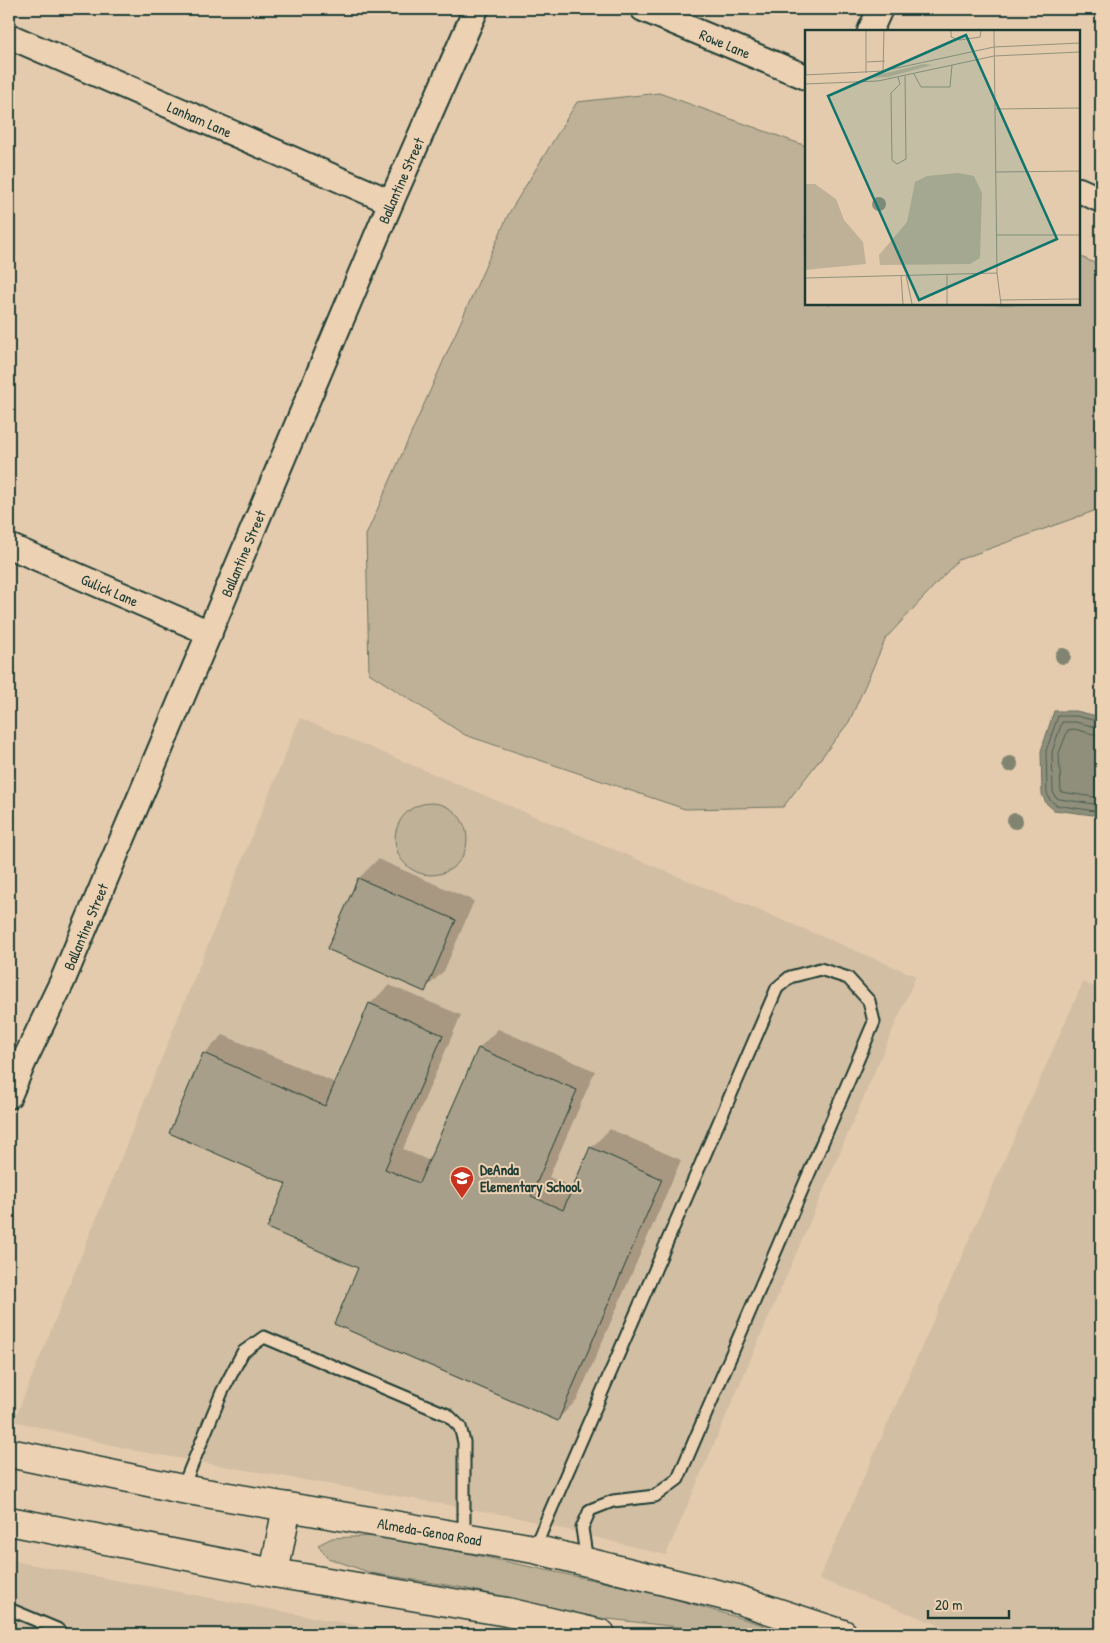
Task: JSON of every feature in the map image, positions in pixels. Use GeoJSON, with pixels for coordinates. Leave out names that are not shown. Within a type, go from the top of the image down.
{"type":"FeatureCollection","features":[{"type":"Feature","properties":{"kind":"main road","name":"Almeda-Genoa Road"},"geometry":{"type":"LineString","coordinates":[[9,1453],[182,1489],[534,1549],[733,1598],[843,1634]]}},
{"type":"Feature","properties":{"kind":"main road"},"geometry":{"type":"LineString","coordinates":[[274,1573],[287,1506]]}},
{"type":"Feature","properties":{"kind":"main road"},"geometry":{"type":"LineString","coordinates":[[9,1521],[274,1573],[507,1612],[601,1634]]}},
{"type":"Feature","properties":{"kind":"street","name":"Ballantine Street"},"geometry":{"type":"LineString","coordinates":[[9,1096],[17,1055],[62,982],[391,202],[476,9]]}},
{"type":"Feature","properties":{"kind":"street","name":"Rowe Lane"},"geometry":{"type":"LineString","coordinates":[[643,9],[805,77]]}},
{"type":"Feature","properties":{"kind":"street"},"geometry":{"type":"LineString","coordinates":[[870,30],[880,9]]}},
{"type":"Feature","properties":{"kind":"street","name":"Lanham Lane"},"geometry":{"type":"LineString","coordinates":[[9,36],[391,202]]}},
{"type":"Feature","properties":{"kind":"street"},"geometry":{"type":"LineString","coordinates":[[1080,190],[1101,200]]}},
{"type":"Feature","properties":{"kind":"street","name":"Gulick Lane"},"geometry":{"type":"LineString","coordinates":[[9,546],[210,633]]}},
{"type":"Feature","properties":{"kind":"lane"},"geometry":{"type":"LineString","coordinates":[[534,1549],[777,988],[790,977],[820,969],[848,978],[869,1001],[874,1022],[678,1479],[655,1496],[614,1501],[590,1510],[582,1528],[587,1562]]}},
{"type":"Feature","properties":{"kind":"lane"},"geometry":{"type":"LineString","coordinates":[[182,1489],[222,1392],[243,1352],[264,1337],[448,1415],[460,1427],[464,1442],[464,1537]]}},
{"type":"Feature","properties":{"kind":"lane"},"geometry":{"type":"LineString","coordinates":[[9,1609],[57,1629],[63,1634]]}},
{"type":"Feature","properties":{"kind":"shaded area"},"geometry":{"type":"Polygon","coordinates":[[[659,93],[805,146],[805,305],[1080,305],[1080,256],[1101,266],[1101,507],[958,560],[886,638],[849,722],[783,807],[685,809],[465,735],[369,673],[366,535],[509,213],[577,102],[659,93]]]}},
{"type":"Feature","properties":{"kind":"shaded area","name":"DeAnda Elementary School"},"geometry":{"type":"Polygon","coordinates":[[[300,718],[916,976],[666,1555],[511,1516],[137,1451],[14,1421],[300,718]]]}},
{"type":"Feature","properties":{"kind":"shaded area"},"geometry":{"type":"Polygon","coordinates":[[[438,803],[457,813],[465,825],[467,839],[465,853],[457,865],[445,873],[424,875],[405,865],[397,853],[395,832],[405,813],[417,805],[438,803]]]}},
{"type":"Feature","properties":{"kind":"shaded area"},"geometry":{"type":"Polygon","coordinates":[[[1083,982],[1101,990],[1101,1634],[963,1634],[819,1579],[1083,982]]]}},
{"type":"Feature","properties":{"kind":"shaded area"},"geometry":{"type":"Polygon","coordinates":[[[373,1536],[461,1552],[654,1593],[760,1624],[782,1634],[710,1634],[687,1628],[600,1618],[459,1587],[371,1573],[328,1558],[318,1545],[332,1538],[373,1536]]]}},
{"type":"Feature","properties":{"kind":"shaded area"},"geometry":{"type":"Polygon","coordinates":[[[9,1559],[24,1563],[403,1634],[9,1634],[9,1559]]]}},
{"type":"Feature","properties":{"kind":"water"},"geometry":{"type":"Polygon","coordinates":[[[1054,711],[1076,711],[1101,717],[1101,816],[1054,810],[1046,803],[1042,794],[1041,751],[1054,711]]]}},
{"type":"Feature","properties":{"kind":"building"},"geometry":{"type":"Polygon","coordinates":[[[358,878],[456,920],[425,992],[327,949],[358,878]]]}},
{"type":"Feature","properties":{"kind":"building"},"geometry":{"type":"Polygon","coordinates":[[[369,1003],[443,1035],[385,1169],[419,1183],[478,1048],[577,1090],[531,1196],[563,1210],[590,1147],[662,1179],[558,1421],[334,1324],[358,1268],[267,1228],[286,1184],[169,1133],[203,1053],[325,1106],[369,1003]]]}},
{"type":"Feature","properties":{"kind":"place","name":"DeAnda Elementary School"},"geometry":{"type":"Point","coordinates":[462,1199]}}]}
